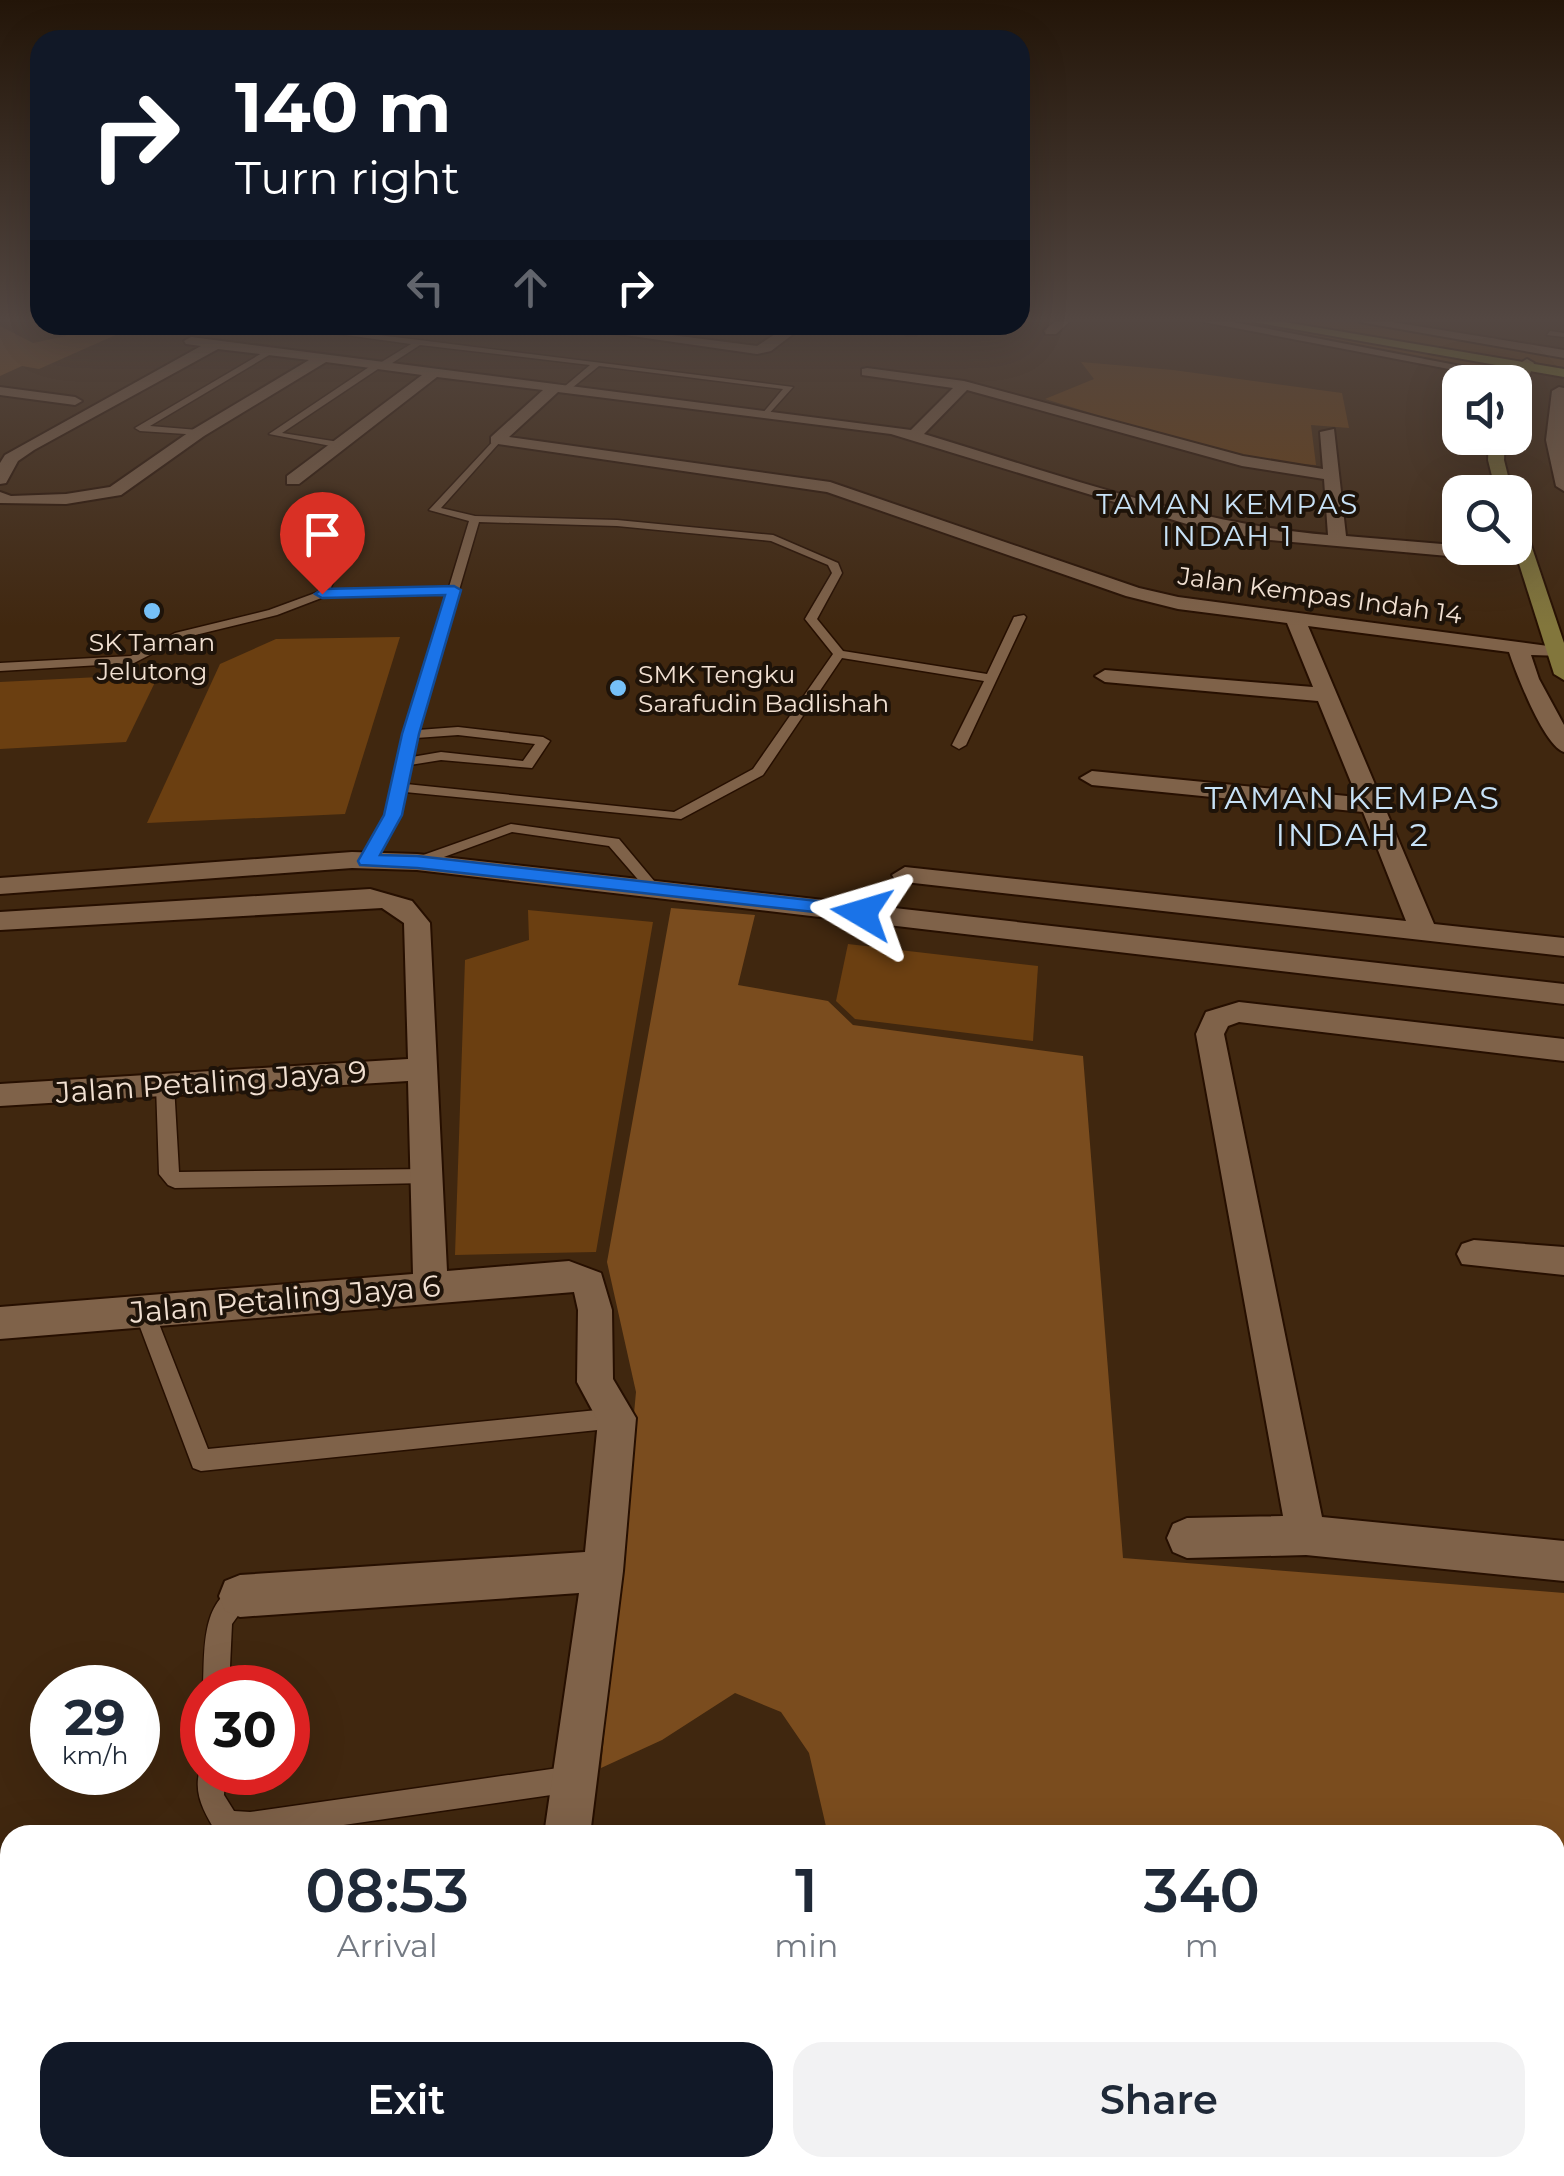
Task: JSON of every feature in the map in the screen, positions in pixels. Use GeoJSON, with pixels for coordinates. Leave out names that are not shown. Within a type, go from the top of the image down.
{"type":"FeatureCollection","features":[{"type":"Feature","properties":{"kind":"street"},"geometry":{"type":"LineString","coordinates":[[47,424],[59,428]]}},
{"type":"Feature","properties":{"kind":"street"},"geometry":{"type":"LineString","coordinates":[[0,479],[11,458],[67,424]]}},
{"type":"Feature","properties":{"kind":"street"},"geometry":{"type":"LineString","coordinates":[[0,497],[10,501],[66,499],[116,491],[214,424]]}},
{"type":"Feature","properties":{"kind":"street"},"geometry":{"type":"LineString","coordinates":[[293,480],[364,424]]}},
{"type":"Feature","properties":{"kind":"street"},"geometry":{"type":"LineString","coordinates":[[497,440],[517,424]]}},
{"type":"Feature","properties":{"kind":"street"},"geometry":{"type":"LineString","coordinates":[[831,424],[915,436],[1196,520],[1259,534],[1442,549]]}},
{"type":"Feature","properties":{"kind":"street"},"geometry":{"type":"LineString","coordinates":[[915,436],[927,424]]}},
{"type":"Feature","properties":{"kind":"street"},"geometry":{"type":"LineString","coordinates":[[1105,424],[1242,461],[1331,474]]}},
{"type":"Feature","properties":{"kind":"street"},"geometry":{"type":"LineString","coordinates":[[1328,432],[1337,540]]}},
{"type":"Feature","properties":{"kind":"street","name":"Jalan Kempas Indah 14"},"geometry":{"type":"LineString","coordinates":[[497,440],[830,487],[1132,592],[1192,606],[1556,652]]}},
{"type":"Feature","properties":{"kind":"street"},"geometry":{"type":"LineString","coordinates":[[1559,441],[1564,486]]}},
{"type":"Feature","properties":{"kind":"street"},"geometry":{"type":"LineString","coordinates":[[1529,565],[1564,674]]}},
{"type":"Feature","properties":{"kind":"street"},"geometry":{"type":"LineString","coordinates":[[1295,618],[1425,934]]}},
{"type":"Feature","properties":{"kind":"street"},"geometry":{"type":"LineString","coordinates":[[1518,647],[1528,679],[1564,745]]}},
{"type":"Feature","properties":{"kind":"street"},"geometry":{"type":"LineString","coordinates":[[1105,676],[1327,695]]}},
{"type":"Feature","properties":{"kind":"street"},"geometry":{"type":"LineString","coordinates":[[1092,778],[1372,806]]}},
{"type":"Feature","properties":{"kind":"street"},"geometry":{"type":"LineString","coordinates":[[0,886],[367,861],[417,862],[1564,994]]}},
{"type":"Feature","properties":{"kind":"street"},"geometry":{"type":"LineString","coordinates":[[905,876],[1564,947]]}},
{"type":"Feature","properties":{"kind":"street"},"geometry":{"type":"LineString","coordinates":[[0,921],[358,897],[386,899],[400,905],[417,923],[432,1287]]}},
{"type":"Feature","properties":{"kind":"street"},"geometry":{"type":"LineString","coordinates":[[1306,1535],[1210,1034],[1216,1019],[1239,1012],[1564,1050]]}},
{"type":"Feature","properties":{"kind":"street","name":"Jalan Petaling Jaya 9"},"geometry":{"type":"LineString","coordinates":[[0,1096],[423,1069]]}},
{"type":"Feature","properties":{"kind":"street"},"geometry":{"type":"LineString","coordinates":[[1474,1254],[1564,1261]]}},
{"type":"Feature","properties":{"kind":"street","name":"Jalan Petaling Jaya 6"},"geometry":{"type":"LineString","coordinates":[[0,1323],[569,1276],[589,1283],[595,1310],[595,1382],[617,1418]]}},
{"type":"Feature","properties":{"kind":"street"},"geometry":{"type":"LineString","coordinates":[[569,1825],[603,1572],[617,1418]]}},
{"type":"Feature","properties":{"kind":"street"},"geometry":{"type":"LineString","coordinates":[[1187,1538],[1306,1535],[1564,1562]]}},
{"type":"Feature","properties":{"kind":"street"},"geometry":{"type":"LineString","coordinates":[[240,1596],[603,1572]]}},
{"type":"Feature","properties":{"kind":"lane"},"geometry":{"type":"LineString","coordinates":[[148,424],[140,428],[198,433]]}},
{"type":"Feature","properties":{"kind":"lane"},"geometry":{"type":"LineString","coordinates":[[290,424],[274,434],[336,444]]}},
{"type":"Feature","properties":{"kind":"lane"},"geometry":{"type":"LineString","coordinates":[[497,440],[434,510],[475,519],[617,524],[773,538],[833,562],[837,573],[812,619],[840,654],[991,678]]}},
{"type":"Feature","properties":{"kind":"lane"},"geometry":{"type":"LineString","coordinates":[[322,594],[347,535],[348,510]]}},
{"type":"Feature","properties":{"kind":"lane"},"geometry":{"type":"LineString","coordinates":[[367,861],[393,815],[410,734],[475,519]]}},
{"type":"Feature","properties":{"kind":"lane"},"geometry":{"type":"LineString","coordinates":[[0,667],[134,659],[180,636],[273,614],[322,594],[454,590]]}},
{"type":"Feature","properties":{"kind":"lane"},"geometry":{"type":"LineString","coordinates":[[959,746],[1020,617]]}},
{"type":"Feature","properties":{"kind":"lane"},"geometry":{"type":"LineString","coordinates":[[398,788],[676,816],[758,772],[840,654]]}},
{"type":"Feature","properties":{"kind":"lane"},"geometry":{"type":"LineString","coordinates":[[404,762],[441,756],[527,765],[543,741],[458,731],[410,734]]}},
{"type":"Feature","properties":{"kind":"lane"},"geometry":{"type":"LineString","coordinates":[[417,862],[512,828],[614,842],[654,888]]}},
{"type":"Feature","properties":{"kind":"lane"},"geometry":{"type":"LineString","coordinates":[[166,1085],[168,1174],[175,1180],[427,1176]]}},
{"type":"Feature","properties":{"kind":"lane"},"geometry":{"type":"LineString","coordinates":[[144,1312],[201,1460],[617,1418]]}},
{"type":"Feature","properties":{"kind":"lane"},"geometry":{"type":"LineString","coordinates":[[217,1665],[220,1617],[225,1605],[240,1596]]}},
{"type":"Feature","properties":{"kind":"lane"},"geometry":{"type":"LineString","coordinates":[[211,1795],[227,1824],[250,1825],[577,1778]]}},
{"type":"Feature","properties":{"kind":"shaded area"},"geometry":{"type":"Polygon","coordinates":[[[1124,424],[1348,424],[1349,428],[1311,425],[1316,465],[1247,456],[1124,424]]]}},
{"type":"Feature","properties":{"kind":"shaded area"},"geometry":{"type":"Polygon","coordinates":[[[400,637],[345,814],[147,823],[220,664],[276,639],[400,637]]]}},
{"type":"Feature","properties":{"kind":"shaded area"},"geometry":{"type":"Polygon","coordinates":[[[159,674],[126,742],[0,749],[0,682],[159,674]]]}},
{"type":"Feature","properties":{"kind":"shaded area"},"geometry":{"type":"Polygon","coordinates":[[[671,908],[755,915],[738,985],[828,1001],[853,1025],[1083,1056],[1123,1558],[1564,1593],[1564,1825],[826,1825],[809,1753],[781,1712],[735,1693],[662,1740],[601,1768],[636,1392],[607,1262],[671,908]]]}},
{"type":"Feature","properties":{"kind":"shaded area"},"geometry":{"type":"Polygon","coordinates":[[[528,910],[653,922],[596,1252],[455,1255],[465,960],[529,940],[528,910]]]}},
{"type":"Feature","properties":{"kind":"shaded area"},"geometry":{"type":"Polygon","coordinates":[[[848,944],[1038,966],[1033,1041],[855,1019],[836,1001],[848,944]]]}},
{"type":"Feature","properties":{"kind":"place","name":"SK Taman Jelutong"},"geometry":{"type":"Point","coordinates":[152,611]}},
{"type":"Feature","properties":{"kind":"place","name":"SMK Tengku Sarafudin Badlishah"},"geometry":{"type":"Point","coordinates":[618,688]}},
{"type":"Feature","properties":{"kind":"district","name":"TAMAN KEMPAS INDAH 1"},"geometry":{"type":"Point","coordinates":[1228,520]}},
{"type":"Feature","properties":{"kind":"district","name":"TAMAN KEMPAS INDAH 2"},"geometry":{"type":"Point","coordinates":[1353,816]}},
{"type":"Feature","properties":{"kind":"route"},"geometry":{"type":"LineString","coordinates":[[322,594],[454,590],[410,734],[393,815],[367,861],[417,862],[862,913]]}}]}
